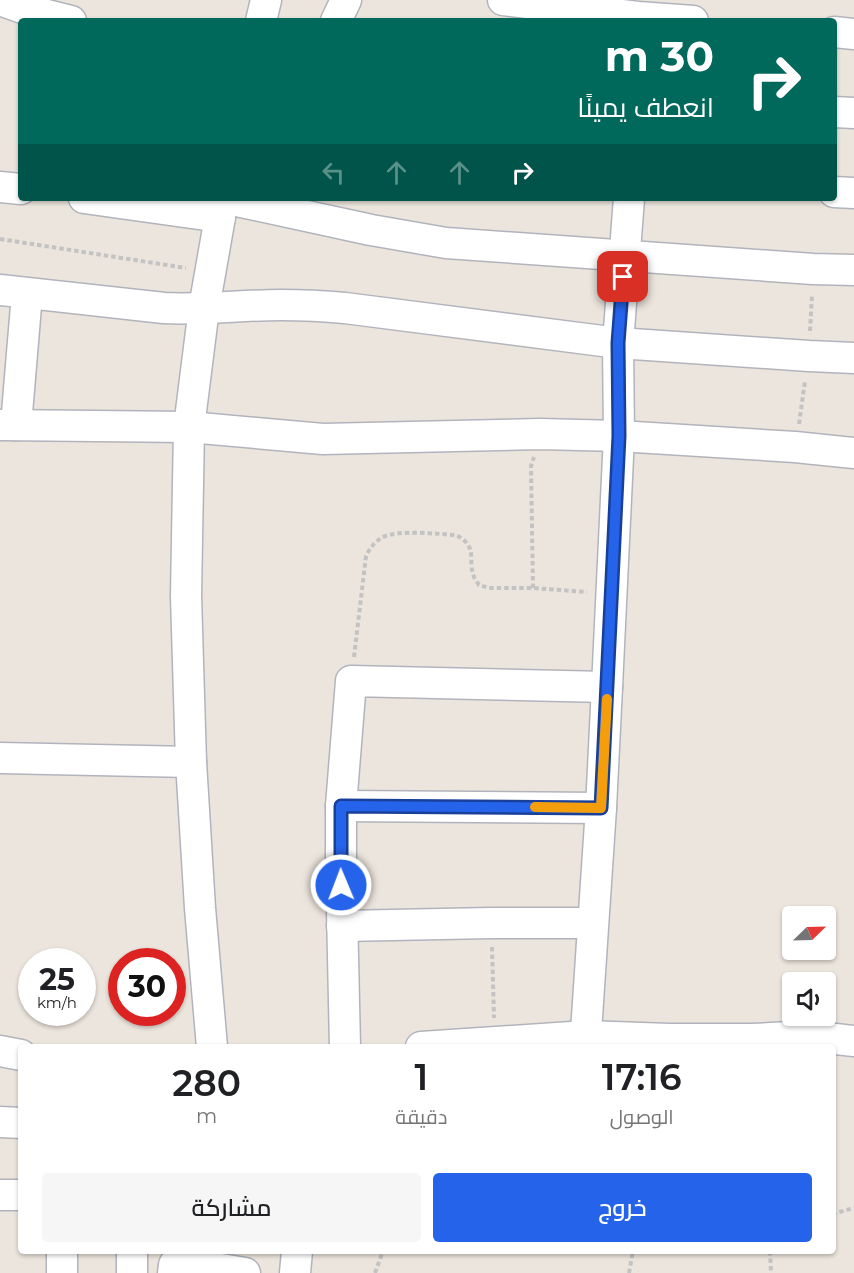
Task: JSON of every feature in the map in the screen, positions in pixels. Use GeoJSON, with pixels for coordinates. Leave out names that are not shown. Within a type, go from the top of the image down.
{"type":"FeatureCollection","features":[{"type":"Feature","properties":{"kind":"street"},"geometry":{"type":"LineString","coordinates":[[0,0],[59,18]]}},
{"type":"Feature","properties":{"kind":"street"},"geometry":{"type":"LineString","coordinates":[[262,18],[266,0]]}},
{"type":"Feature","properties":{"kind":"street"},"geometry":{"type":"LineString","coordinates":[[337,18],[346,0]]}},
{"type":"Feature","properties":{"kind":"street"},"geometry":{"type":"LineString","coordinates":[[503,0],[672,18]]}},
{"type":"Feature","properties":{"kind":"street"},"geometry":{"type":"LineString","coordinates":[[837,32],[854,34]]}},
{"type":"Feature","properties":{"kind":"street"},"geometry":{"type":"LineString","coordinates":[[837,112],[854,113]]}},
{"type":"Feature","properties":{"kind":"street"},"geometry":{"type":"LineString","coordinates":[[0,187],[18,189]]}},
{"type":"Feature","properties":{"kind":"street"},"geometry":{"type":"LineString","coordinates":[[837,192],[854,193]]}},
{"type":"Feature","properties":{"kind":"street"},"geometry":{"type":"LineString","coordinates":[[152,201],[221,204],[446,243],[854,270]]}},
{"type":"Feature","properties":{"kind":"street"},"geometry":{"type":"LineString","coordinates":[[585,1041],[601,808],[619,436],[618,343],[629,201]]}},
{"type":"Feature","properties":{"kind":"street"},"geometry":{"type":"LineString","coordinates":[[212,1044],[191,762],[186,596],[189,427],[204,308],[221,204]]}},
{"type":"Feature","properties":{"kind":"street"},"geometry":{"type":"LineString","coordinates":[[854,358],[618,343],[315,305],[164,308],[13,292],[8,425],[189,427],[322,439],[540,434],[619,436],[854,453]]}},
{"type":"Feature","properties":{"kind":"street"},"geometry":{"type":"LineString","coordinates":[[345,1044],[341,806],[351,681],[607,687]]}},
{"type":"Feature","properties":{"kind":"street"},"geometry":{"type":"LineString","coordinates":[[0,758],[191,762]]}},
{"type":"Feature","properties":{"kind":"street"},"geometry":{"type":"LineString","coordinates":[[341,806],[601,808]]}},
{"type":"Feature","properties":{"kind":"street"},"geometry":{"type":"LineString","coordinates":[[342,926],[491,922],[592,923]]}},
{"type":"Feature","properties":{"kind":"street"},"geometry":{"type":"LineString","coordinates":[[466,1044],[585,1041],[668,1043],[790,1037],[854,1041]]}},
{"type":"Feature","properties":{"kind":"street"},"geometry":{"type":"LineString","coordinates":[[0,1051],[18,1054]]}},
{"type":"Feature","properties":{"kind":"street"},"geometry":{"type":"LineString","coordinates":[[0,1122],[18,1123]]}},
{"type":"Feature","properties":{"kind":"street"},"geometry":{"type":"LineString","coordinates":[[0,1195],[18,1195]]}},
{"type":"Feature","properties":{"kind":"street"},"geometry":{"type":"LineString","coordinates":[[62,1254],[62,1273]]}},
{"type":"Feature","properties":{"kind":"street"},"geometry":{"type":"LineString","coordinates":[[132,1254],[132,1273]]}},
{"type":"Feature","properties":{"kind":"street"},"geometry":{"type":"LineString","coordinates":[[295,1273],[297,1254]]}},
{"type":"Feature","properties":{"kind":"street"},"geometry":{"type":"LineString","coordinates":[[173,1273],[173,1267],[177,1263],[245,1273]]}},
{"type":"Feature","properties":{"kind":"path"},"geometry":{"type":"LineString","coordinates":[[0,240],[210,272]]}},
{"type":"Feature","properties":{"kind":"path"},"geometry":{"type":"LineString","coordinates":[[795,447],[809,356],[813,269]]}},
{"type":"Feature","properties":{"kind":"path"},"geometry":{"type":"LineString","coordinates":[[533,588],[531,466],[540,434]]}},
{"type":"Feature","properties":{"kind":"path"},"geometry":{"type":"LineString","coordinates":[[351,681],[366,556],[372,545],[396,533],[456,535],[463,539],[470,549],[474,578],[479,585],[489,588],[533,588],[611,593]]}},
{"type":"Feature","properties":{"kind":"path"},"geometry":{"type":"LineString","coordinates":[[491,922],[495,1042]]}},
{"type":"Feature","properties":{"kind":"path"},"geometry":{"type":"LineString","coordinates":[[836,1213],[854,1208]]}},
{"type":"Feature","properties":{"kind":"path"},"geometry":{"type":"LineString","coordinates":[[375,1273],[382,1254]]}},
{"type":"Feature","properties":{"kind":"path"},"geometry":{"type":"LineString","coordinates":[[629,1273],[632,1254]]}},
{"type":"Feature","properties":{"kind":"path"},"geometry":{"type":"LineString","coordinates":[[770,1254],[771,1273]]}},
{"type":"Feature","properties":{"kind":"slow traffic"},"geometry":{"type":"LineString","coordinates":[[535,807],[601,808],[607,699]]}},
{"type":"Feature","properties":{"kind":"route"},"geometry":{"type":"LineString","coordinates":[[341,885],[341,806],[601,808],[619,436],[618,343],[623,277]]}}]}
